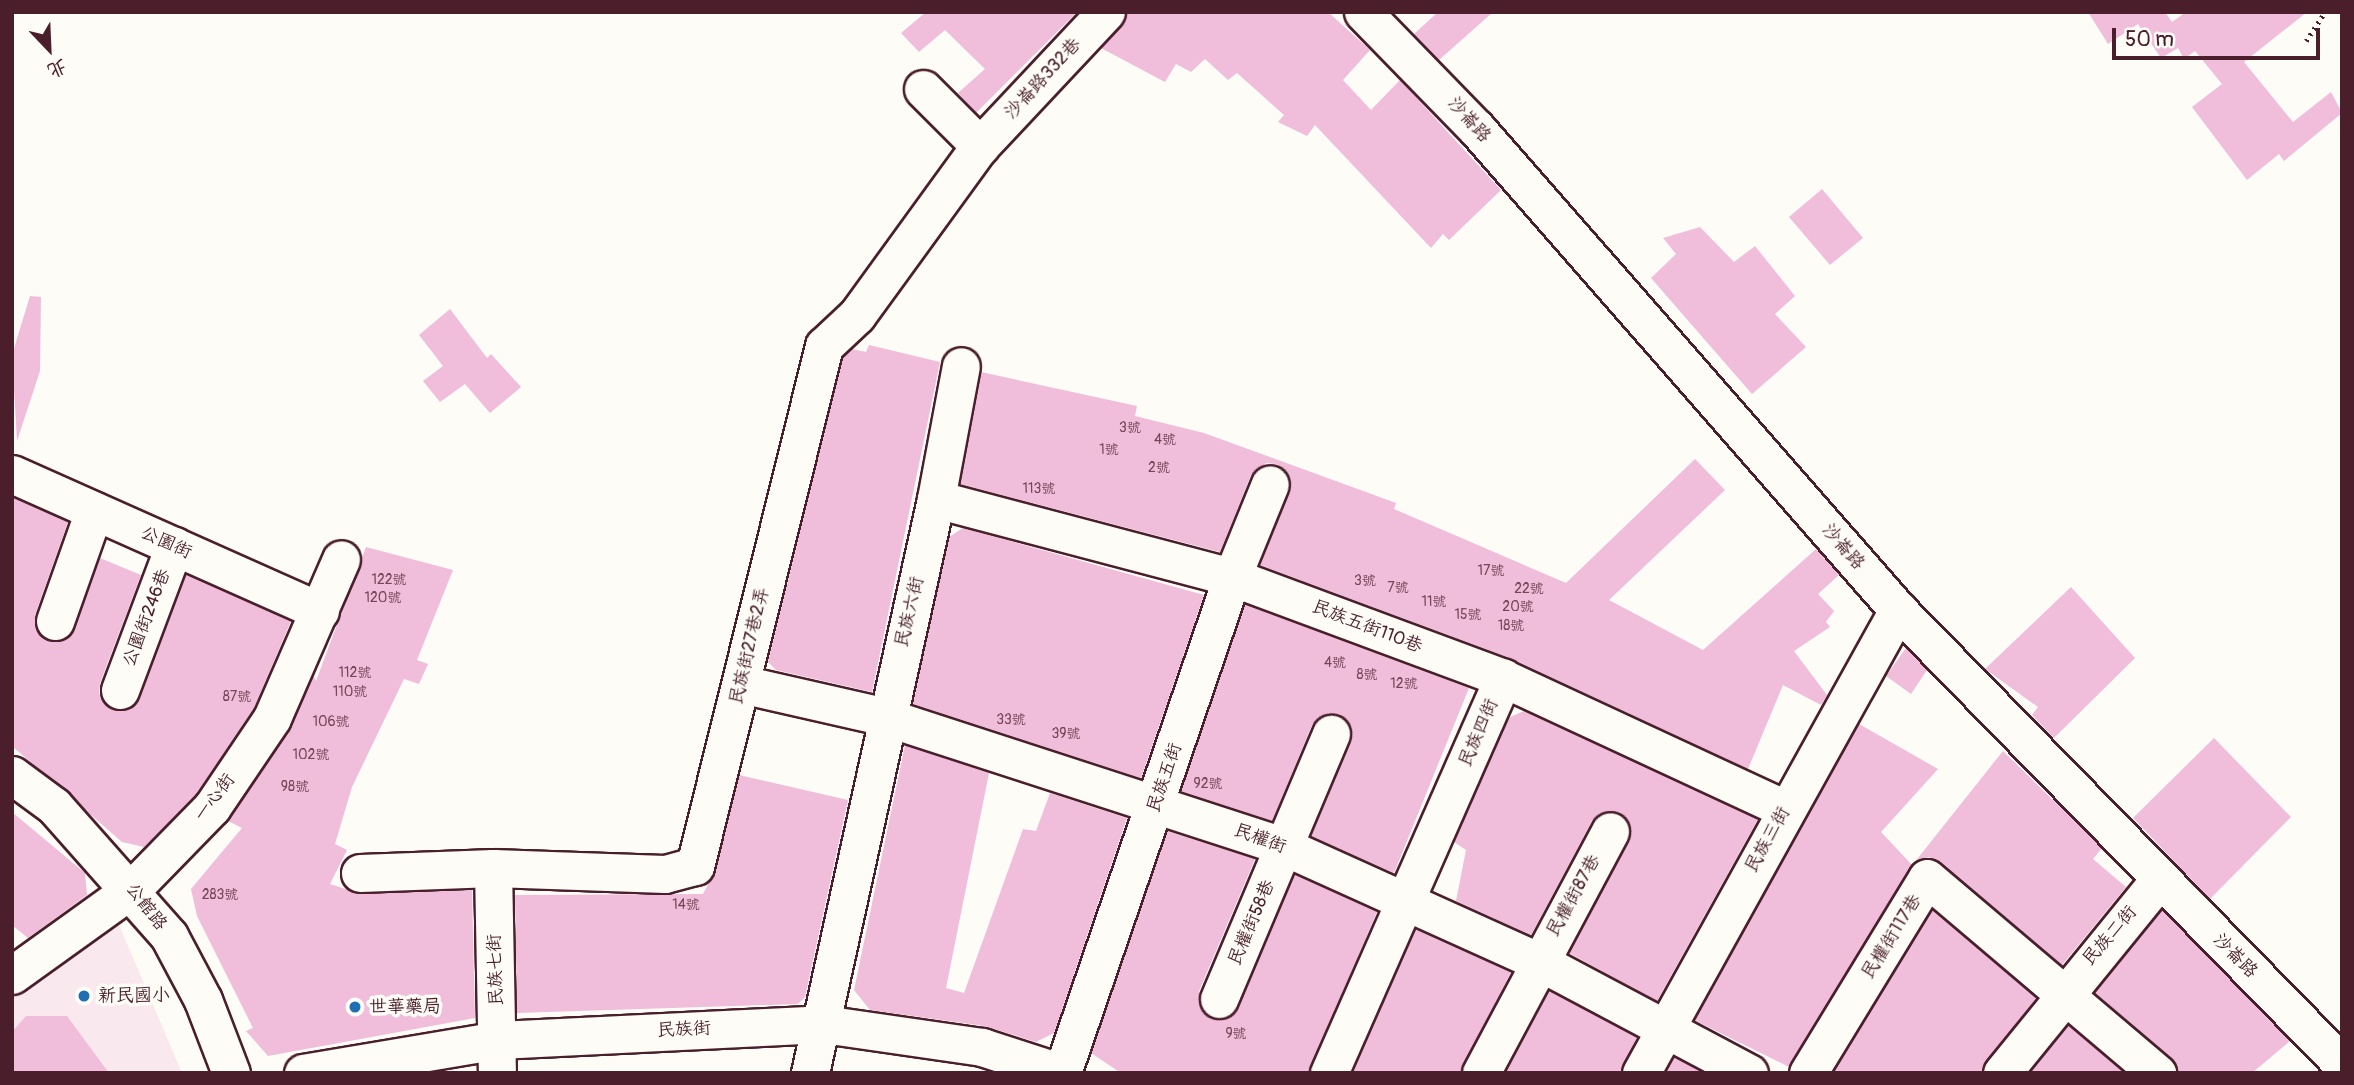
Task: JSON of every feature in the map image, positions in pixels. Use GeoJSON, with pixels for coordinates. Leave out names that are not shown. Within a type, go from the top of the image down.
{"type":"FeatureCollection","features":[{"type":"Feature","properties":{"kind":"street","name":"沙崙路332巷"},"geometry":{"type":"LineString","coordinates":[[980,146],[1106,12]]}},
{"type":"Feature","properties":{"kind":"street","name":"沙崙路"},"geometry":{"type":"LineString","coordinates":[[1363,12],[1476,128],[1898,610],[2158,881],[2342,1063]]}},
{"type":"Feature","properties":{"kind":"street"},"geometry":{"type":"LineString","coordinates":[[923,89],[980,146]]}},
{"type":"Feature","properties":{"kind":"street","name":"民族街27巷2弄"},"geometry":{"type":"LineString","coordinates":[[360,873],[493,868],[665,874],[695,866],[824,346],[858,315],[980,146]]}},
{"type":"Feature","properties":{"kind":"street","name":"民族六街"},"geometry":{"type":"LineString","coordinates":[[810,1073],[823,1024],[886,717],[936,499],[961,366]]}},
{"type":"Feature","properties":{"kind":"street","name":"公園街"},"geometry":{"type":"LineString","coordinates":[[12,474],[320,611]]}},
{"type":"Feature","properties":{"kind":"street","name":"民族五街"},"geometry":{"type":"LineString","coordinates":[[1062,1073],[1157,802],[1232,576],[1270,484]]}},
{"type":"Feature","properties":{"kind":"street"},"geometry":{"type":"LineString","coordinates":[[936,499],[1232,576]]}},
{"type":"Feature","properties":{"kind":"street"},"geometry":{"type":"LineString","coordinates":[[55,621],[94,511]]}},
{"type":"Feature","properties":{"kind":"street","name":"公園街246巷"},"geometry":{"type":"LineString","coordinates":[[120,690],[174,546]]}},
{"type":"Feature","properties":{"kind":"street","name":"一心街"},"geometry":{"type":"LineString","coordinates":[[12,975],[133,888],[212,807],[272,718],[341,559]]}},
{"type":"Feature","properties":{"kind":"street","name":"民族五街110巷"},"geometry":{"type":"LineString","coordinates":[[1232,576],[1503,678]]}},
{"type":"Feature","properties":{"kind":"street","name":"民族三街"},"geometry":{"type":"LineString","coordinates":[[1641,1073],[1785,809],[1898,610]]}},
{"type":"Feature","properties":{"kind":"street","name":"民族四街"},"geometry":{"type":"LineString","coordinates":[[1329,1073],[1409,900],[1503,678],[1785,809]]}},
{"type":"Feature","properties":{"kind":"street","name":"民權街"},"geometry":{"type":"LineString","coordinates":[[741,684],[886,717],[1157,802],[1285,847],[1409,900],[1538,961],[1666,1026],[1749,1073]]}},
{"type":"Feature","properties":{"kind":"street","name":"民權街58巷"},"geometry":{"type":"LineString","coordinates":[[1219,999],[1331,734]]}},
{"type":"Feature","properties":{"kind":"street","name":"公館路"},"geometry":{"type":"LineString","coordinates":[[12,775],[54,806],[133,888],[198,989],[231,1073]]}},
{"type":"Feature","properties":{"kind":"street","name":"民權街87巷"},"geometry":{"type":"LineString","coordinates":[[1481,1073],[1538,961],[1610,831]]}},
{"type":"Feature","properties":{"kind":"street","name":"民族七街"},"geometry":{"type":"LineString","coordinates":[[493,868],[497,1056]]}},
{"type":"Feature","properties":{"kind":"street","name":"民權街117巷"},"geometry":{"type":"LineString","coordinates":[[1808,1073],[1927,878],[2061,992]]}},
{"type":"Feature","properties":{"kind":"street","name":"民族二街"},"geometry":{"type":"LineString","coordinates":[[2002,1073],[2061,992],[2158,881]]}},
{"type":"Feature","properties":{"kind":"street"},"geometry":{"type":"LineString","coordinates":[[2061,992],[2157,1073]]}},
{"type":"Feature","properties":{"kind":"street","name":"民族街"},"geometry":{"type":"LineString","coordinates":[[303,1073],[823,1024],[982,1047],[1062,1073]]}},
{"type":"Feature","properties":{"kind":"path"},"geometry":{"type":"LineString","coordinates":[[2306,41],[2325,12]]}},
{"type":"Feature","properties":{"kind":"shaded area","name":"新民國小"},"geometry":{"type":"Polygon","coordinates":[[[117,920],[182,1073],[12,1073],[12,998],[117,920]]]}},
{"type":"Feature","properties":{"kind":"building"},"geometry":{"type":"Polygon","coordinates":[[[926,12],[1077,12],[976,113],[958,93],[985,69],[945,30],[919,52],[901,33],[926,12]]]}},
{"type":"Feature","properties":{"kind":"building"},"geometry":{"type":"Polygon","coordinates":[[[1126,12],[1328,12],[1370,50],[1343,80],[1371,110],[1400,80],[1501,190],[1449,240],[1443,234],[1431,248],[1315,125],[1307,136],[1278,122],[1284,115],[1237,73],[1228,80],[1205,59],[1191,72],[1176,64],[1165,82],[1101,48],[1126,12]]]}},
{"type":"Feature","properties":{"kind":"building"},"geometry":{"type":"Polygon","coordinates":[[[1438,12],[1493,12],[1439,60],[1414,34],[1438,12]]]}},
{"type":"Feature","properties":{"kind":"building"},"geometry":{"type":"Polygon","coordinates":[[[2088,12],[2165,12],[2172,22],[2186,12],[2307,12],[2244,62],[2293,122],[2331,92],[2342,113],[2284,161],[2279,154],[2247,180],[2192,107],[2222,84],[2195,51],[2184,59],[2178,48],[2161,58],[2138,24],[2108,44],[2088,12]]]}},
{"type":"Feature","properties":{"kind":"building"},"geometry":{"type":"Polygon","coordinates":[[[1822,189],[1863,238],[1830,265],[1789,217],[1822,189]]]}},
{"type":"Feature","properties":{"kind":"building"},"geometry":{"type":"Polygon","coordinates":[[[1700,227],[1734,262],[1755,246],[1795,296],[1775,314],[1806,347],[1752,394],[1651,278],[1676,254],[1663,238],[1700,227]]]}},
{"type":"Feature","properties":{"kind":"building"},"geometry":{"type":"Polygon","coordinates":[[[30,296],[41,297],[40,371],[17,441],[12,355],[30,296]]]}},
{"type":"Feature","properties":{"kind":"building"},"geometry":{"type":"Polygon","coordinates":[[[450,309],[487,358],[491,354],[521,387],[490,413],[465,384],[440,402],[423,381],[443,366],[419,335],[450,309]]]}},
{"type":"Feature","properties":{"kind":"building"},"geometry":{"type":"Polygon","coordinates":[[[869,345],[940,362],[872,692],[776,670],[768,662],[843,357],[852,349],[866,352],[869,345]]]}},
{"type":"Feature","properties":{"kind":"building"},"geometry":{"type":"Polygon","coordinates":[[[981,372],[1137,406],[1135,416],[1204,433],[1396,503],[1394,509],[1566,583],[1695,459],[1725,490],[1609,600],[1703,650],[1816,549],[1839,575],[1818,594],[1834,611],[1826,622],[1830,627],[1794,651],[1827,695],[1821,705],[1783,685],[1748,769],[1510,658],[1260,565],[1290,491],[1287,472],[1277,464],[1266,463],[1251,475],[1220,552],[960,484],[981,372]]]}},
{"type":"Feature","properties":{"kind":"building"},"geometry":{"type":"Polygon","coordinates":[[[12,497],[68,522],[35,615],[35,625],[47,640],[59,641],[74,629],[100,558],[141,575],[100,683],[99,694],[112,709],[124,711],[140,697],[186,574],[291,621],[254,708],[196,794],[144,847],[122,842],[12,746],[12,497]]]}},
{"type":"Feature","properties":{"kind":"building"},"geometry":{"type":"Polygon","coordinates":[[[963,528],[1204,595],[1141,778],[913,704],[949,537],[963,528]]]}},
{"type":"Feature","properties":{"kind":"building"},"geometry":{"type":"Polygon","coordinates":[[[366,547],[453,570],[417,660],[428,664],[419,684],[404,679],[352,787],[335,844],[347,850],[330,884],[361,894],[472,890],[475,1018],[268,1056],[246,1031],[253,1028],[197,916],[191,889],[242,828],[228,821],[290,730],[313,675],[316,681],[366,547]]]}},
{"type":"Feature","properties":{"kind":"building"},"geometry":{"type":"Polygon","coordinates":[[[2071,587],[2135,658],[2054,738],[2032,715],[2038,707],[1985,669],[2071,587]]]}},
{"type":"Feature","properties":{"kind":"building"},"geometry":{"type":"Polygon","coordinates":[[[1245,604],[1469,688],[1394,873],[1311,836],[1351,742],[1348,722],[1339,714],[1319,717],[1312,725],[1272,821],[1181,791],[1245,604]]]}},
{"type":"Feature","properties":{"kind":"building"},"geometry":{"type":"Polygon","coordinates":[[[1906,648],[1927,670],[1911,694],[1886,676],[1906,648]]]}},
{"type":"Feature","properties":{"kind":"building"},"geometry":{"type":"Polygon","coordinates":[[[1524,711],[1758,819],[1657,1001],[1569,953],[1629,840],[1628,821],[1619,812],[1600,813],[1592,821],[1531,935],[1456,901],[1466,850],[1454,842],[1508,718],[1524,711]]]}},
{"type":"Feature","properties":{"kind":"building"},"geometry":{"type":"Polygon","coordinates":[[[1859,724],[1938,769],[1881,832],[1912,865],[1789,1067],[1694,1020],[1859,724]]]}},
{"type":"Feature","properties":{"kind":"building"},"geometry":{"type":"Polygon","coordinates":[[[2214,738],[2291,817],[2210,899],[2133,818],[2214,738]]]}},
{"type":"Feature","properties":{"kind":"building"},"geometry":{"type":"Polygon","coordinates":[[[905,745],[989,773],[946,988],[964,993],[1023,829],[1036,831],[1050,793],[1127,818],[1054,1033],[1036,1042],[985,1026],[870,1010],[854,990],[905,745]]]}},
{"type":"Feature","properties":{"kind":"building"},"geometry":{"type":"Polygon","coordinates":[[[2003,751],[2102,848],[2093,859],[2126,887],[2062,965],[1941,862],[1929,857],[1914,863],[2003,751]]]}},
{"type":"Feature","properties":{"kind":"building"},"geometry":{"type":"Polygon","coordinates":[[[739,775],[848,800],[805,997],[798,1004],[517,1013],[515,895],[703,894],[715,871],[739,775]]]}},
{"type":"Feature","properties":{"kind":"building"},"geometry":{"type":"Polygon","coordinates":[[[12,812],[85,873],[87,895],[28,938],[12,925],[12,812]]]}},
{"type":"Feature","properties":{"kind":"building"},"geometry":{"type":"Polygon","coordinates":[[[1167,831],[1255,859],[1199,991],[1202,1011],[1211,1019],[1222,1020],[1238,1008],[1294,874],[1377,912],[1308,1073],[1121,1073],[1091,1053],[1167,831]]]}},
{"type":"Feature","properties":{"kind":"building"},"geometry":{"type":"Polygon","coordinates":[[[1932,910],[2036,998],[1981,1073],[1833,1073],[1932,910]]]}},
{"type":"Feature","properties":{"kind":"building"},"geometry":{"type":"Polygon","coordinates":[[[2162,910],[2290,1041],[2252,1073],[2177,1073],[2171,1057],[2094,992],[2162,910]]]}},
{"type":"Feature","properties":{"kind":"building"},"geometry":{"type":"Polygon","coordinates":[[[1415,929],[1511,972],[1460,1073],[1352,1073],[1415,929]]]}},
{"type":"Feature","properties":{"kind":"building"},"geometry":{"type":"Polygon","coordinates":[[[1549,990],[1637,1037],[1620,1073],[1505,1073],[1549,990]]]}},
{"type":"Feature","properties":{"kind":"building"},"geometry":{"type":"Polygon","coordinates":[[[26,1016],[67,1016],[109,1073],[12,1073],[12,1032],[26,1016]]]}},
{"type":"Feature","properties":{"kind":"building"},"geometry":{"type":"Polygon","coordinates":[[[2068,1025],[2124,1073],[2029,1073],[2068,1025]]]}},
{"type":"Feature","properties":{"kind":"building"},"geometry":{"type":"Polygon","coordinates":[[[1674,1057],[1704,1073],[1665,1073],[1674,1057]]]}},
{"type":"Feature","properties":{"kind":"place","name":"新民國小"},"geometry":{"type":"Point","coordinates":[84,996]}},
{"type":"Feature","properties":{"kind":"place","name":"世華藥局"},"geometry":{"type":"Point","coordinates":[355,1007]}}]}
